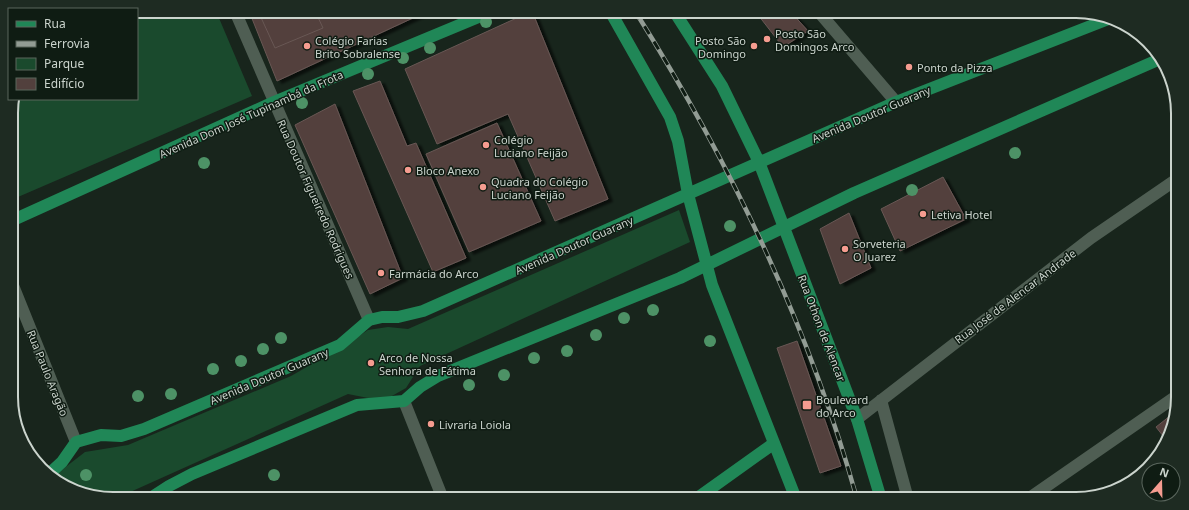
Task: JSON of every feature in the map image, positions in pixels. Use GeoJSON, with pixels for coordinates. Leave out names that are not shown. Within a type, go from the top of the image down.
{"type":"FeatureCollection","features":[{"type":"Feature","properties":{"kind":"main road","name":"Avenida Dom José Tupinambá da Frota"},"geometry":{"type":"LineString","coordinates":[[18,218],[274,102],[476,18]]}},
{"type":"Feature","properties":{"kind":"main road"},"geometry":{"type":"LineString","coordinates":[[614,18],[670,117],[678,141],[688,194],[712,285],[793,492]]}},
{"type":"Feature","properties":{"kind":"main road","name":"Rua Othon de Alencar"},"geometry":{"type":"LineString","coordinates":[[678,18],[722,86],[759,162],[857,419],[879,492]]}},
{"type":"Feature","properties":{"kind":"main road","name":"Avenida Doutor Guarany"},"geometry":{"type":"LineString","coordinates":[[76,442],[101,434],[121,436],[144,429],[340,345],[360,326],[369,320],[382,317],[398,317],[423,311],[896,102],[1102,22]]}},
{"type":"Feature","properties":{"kind":"main road"},"geometry":{"type":"LineString","coordinates":[[160,492],[192,474],[357,405],[404,401],[420,387],[438,376],[680,278],[854,193],[1155,61]]}},
{"type":"Feature","properties":{"kind":"main road"},"geometry":{"type":"LineString","coordinates":[[53,470],[62,462],[76,442]]}},
{"type":"Feature","properties":{"kind":"main road"},"geometry":{"type":"LineString","coordinates":[[706,492],[774,444]]}},
{"type":"Feature","properties":{"kind":"street","name":"Rua Doutor Figueiredo Rodrigues"},"geometry":{"type":"LineString","coordinates":[[238,18],[369,320]]}},
{"type":"Feature","properties":{"kind":"street"},"geometry":{"type":"LineString","coordinates":[[824,18],[896,102]]}},
{"type":"Feature","properties":{"kind":"street","name":"Rua José de Alencar Andrade"},"geometry":{"type":"LineString","coordinates":[[857,419],[1091,238],[1171,183]]}},
{"type":"Feature","properties":{"kind":"street","name":"Rua Paulo Aragão"},"geometry":{"type":"LineString","coordinates":[[18,298],[76,442]]}},
{"type":"Feature","properties":{"kind":"street"},"geometry":{"type":"LineString","coordinates":[[881,400],[906,492]]}},
{"type":"Feature","properties":{"kind":"street"},"geometry":{"type":"LineString","coordinates":[[1038,492],[1171,400]]}},
{"type":"Feature","properties":{"kind":"street"},"geometry":{"type":"LineString","coordinates":[[404,401],[440,492]]}},
{"type":"Feature","properties":{"kind":"green space"},"geometry":{"type":"Polygon","coordinates":[[[138,18],[219,18],[252,96],[18,197],[19,100],[138,100],[138,18]]]}},
{"type":"Feature","properties":{"kind":"green space"},"geometry":{"type":"Polygon","coordinates":[[[679,210],[690,242],[420,366],[406,388],[383,401],[348,394],[130,492],[113,492],[88,489],[65,479],[57,474],[85,452],[128,445],[291,376],[347,344],[368,330],[388,327],[408,329],[679,210]]]}},
{"type":"Feature","properties":{"kind":"building","name":"Colégio Farias Brito Sobralense"},"geometry":{"type":"Polygon","coordinates":[[[252,18],[413,18],[277,81],[252,18]]]}},
{"type":"Feature","properties":{"kind":"building"},"geometry":{"type":"Polygon","coordinates":[[[261,18],[318,18],[323,28],[275,48],[261,18]]]}},
{"type":"Feature","properties":{"kind":"building"},"geometry":{"type":"Polygon","coordinates":[[[517,18],[535,18],[608,199],[555,221],[508,114],[437,144],[405,69],[517,18]]]}},
{"type":"Feature","properties":{"kind":"building"},"geometry":{"type":"Polygon","coordinates":[[[760,18],[796,18],[808,31],[783,47],[760,18]]]}},
{"type":"Feature","properties":{"kind":"building","name":"Bloco Anexo"},"geometry":{"type":"Polygon","coordinates":[[[380,81],[407,146],[416,143],[466,258],[433,272],[353,91],[380,81]]]}},
{"type":"Feature","properties":{"kind":"building"},"geometry":{"type":"Polygon","coordinates":[[[335,104],[403,278],[370,294],[295,125],[335,104]]]}},
{"type":"Feature","properties":{"kind":"building","name":"Quadra do Colégio Luciano Feijão"},"geometry":{"type":"Polygon","coordinates":[[[497,123],[541,221],[469,252],[426,154],[497,123]]]}},
{"type":"Feature","properties":{"kind":"building","name":"Letiva Hotel"},"geometry":{"type":"Polygon","coordinates":[[[943,177],[966,219],[900,251],[881,209],[943,177]]]}},
{"type":"Feature","properties":{"kind":"building","name":"Sorveteria O Juarez"},"geometry":{"type":"Polygon","coordinates":[[[849,213],[871,268],[840,284],[820,229],[849,213]]]}},
{"type":"Feature","properties":{"kind":"building","name":"Boulevard do Arco"},"geometry":{"type":"Polygon","coordinates":[[[797,341],[841,466],[820,473],[777,348],[797,341]]]}},
{"type":"Feature","properties":{"kind":"building"},"geometry":{"type":"Polygon","coordinates":[[[1169,417],[1163,436],[1156,427],[1169,417]]]}},
{"type":"Feature","properties":{"kind":"railway"},"geometry":{"type":"LineString","coordinates":[[639,18],[670,68],[703,127],[764,247],[791,308],[815,371],[838,435],[855,492]]}},
{"type":"Feature","properties":{"kind":"place","name":"Posto São Domingos Arco"},"geometry":{"type":"Point","coordinates":[767,39]}},
{"type":"Feature","properties":{"kind":"place","name":"Colégio Farias Brito Sobralense"},"geometry":{"type":"Point","coordinates":[307,46]}},
{"type":"Feature","properties":{"kind":"place","name":"Posto São Domingo"},"geometry":{"type":"Point","coordinates":[754,46]}},
{"type":"Feature","properties":{"kind":"place","name":"Ponto da Pizza"},"geometry":{"type":"Point","coordinates":[909,67]}},
{"type":"Feature","properties":{"kind":"place","name":"Colégio Luciano Feijão"},"geometry":{"type":"Point","coordinates":[486,145]}},
{"type":"Feature","properties":{"kind":"place","name":"Bloco Anexo"},"geometry":{"type":"Point","coordinates":[408,170]}},
{"type":"Feature","properties":{"kind":"place","name":"Quadra do Colégio Luciano Feijão"},"geometry":{"type":"Point","coordinates":[483,187]}},
{"type":"Feature","properties":{"kind":"place","name":"Letiva Hotel"},"geometry":{"type":"Point","coordinates":[923,214]}},
{"type":"Feature","properties":{"kind":"place","name":"Sorveteria O Juarez"},"geometry":{"type":"Point","coordinates":[845,249]}},
{"type":"Feature","properties":{"kind":"place","name":"Farmácia do Arco"},"geometry":{"type":"Point","coordinates":[381,273]}},
{"type":"Feature","properties":{"kind":"place","name":"Arco de Nossa Senhora de Fátima"},"geometry":{"type":"Point","coordinates":[371,363]}},
{"type":"Feature","properties":{"kind":"place","name":"Boulevard do Arco"},"geometry":{"type":"Point","coordinates":[807,405]}},
{"type":"Feature","properties":{"kind":"place","name":"Livraria Loiola"},"geometry":{"type":"Point","coordinates":[431,424]}}]}
